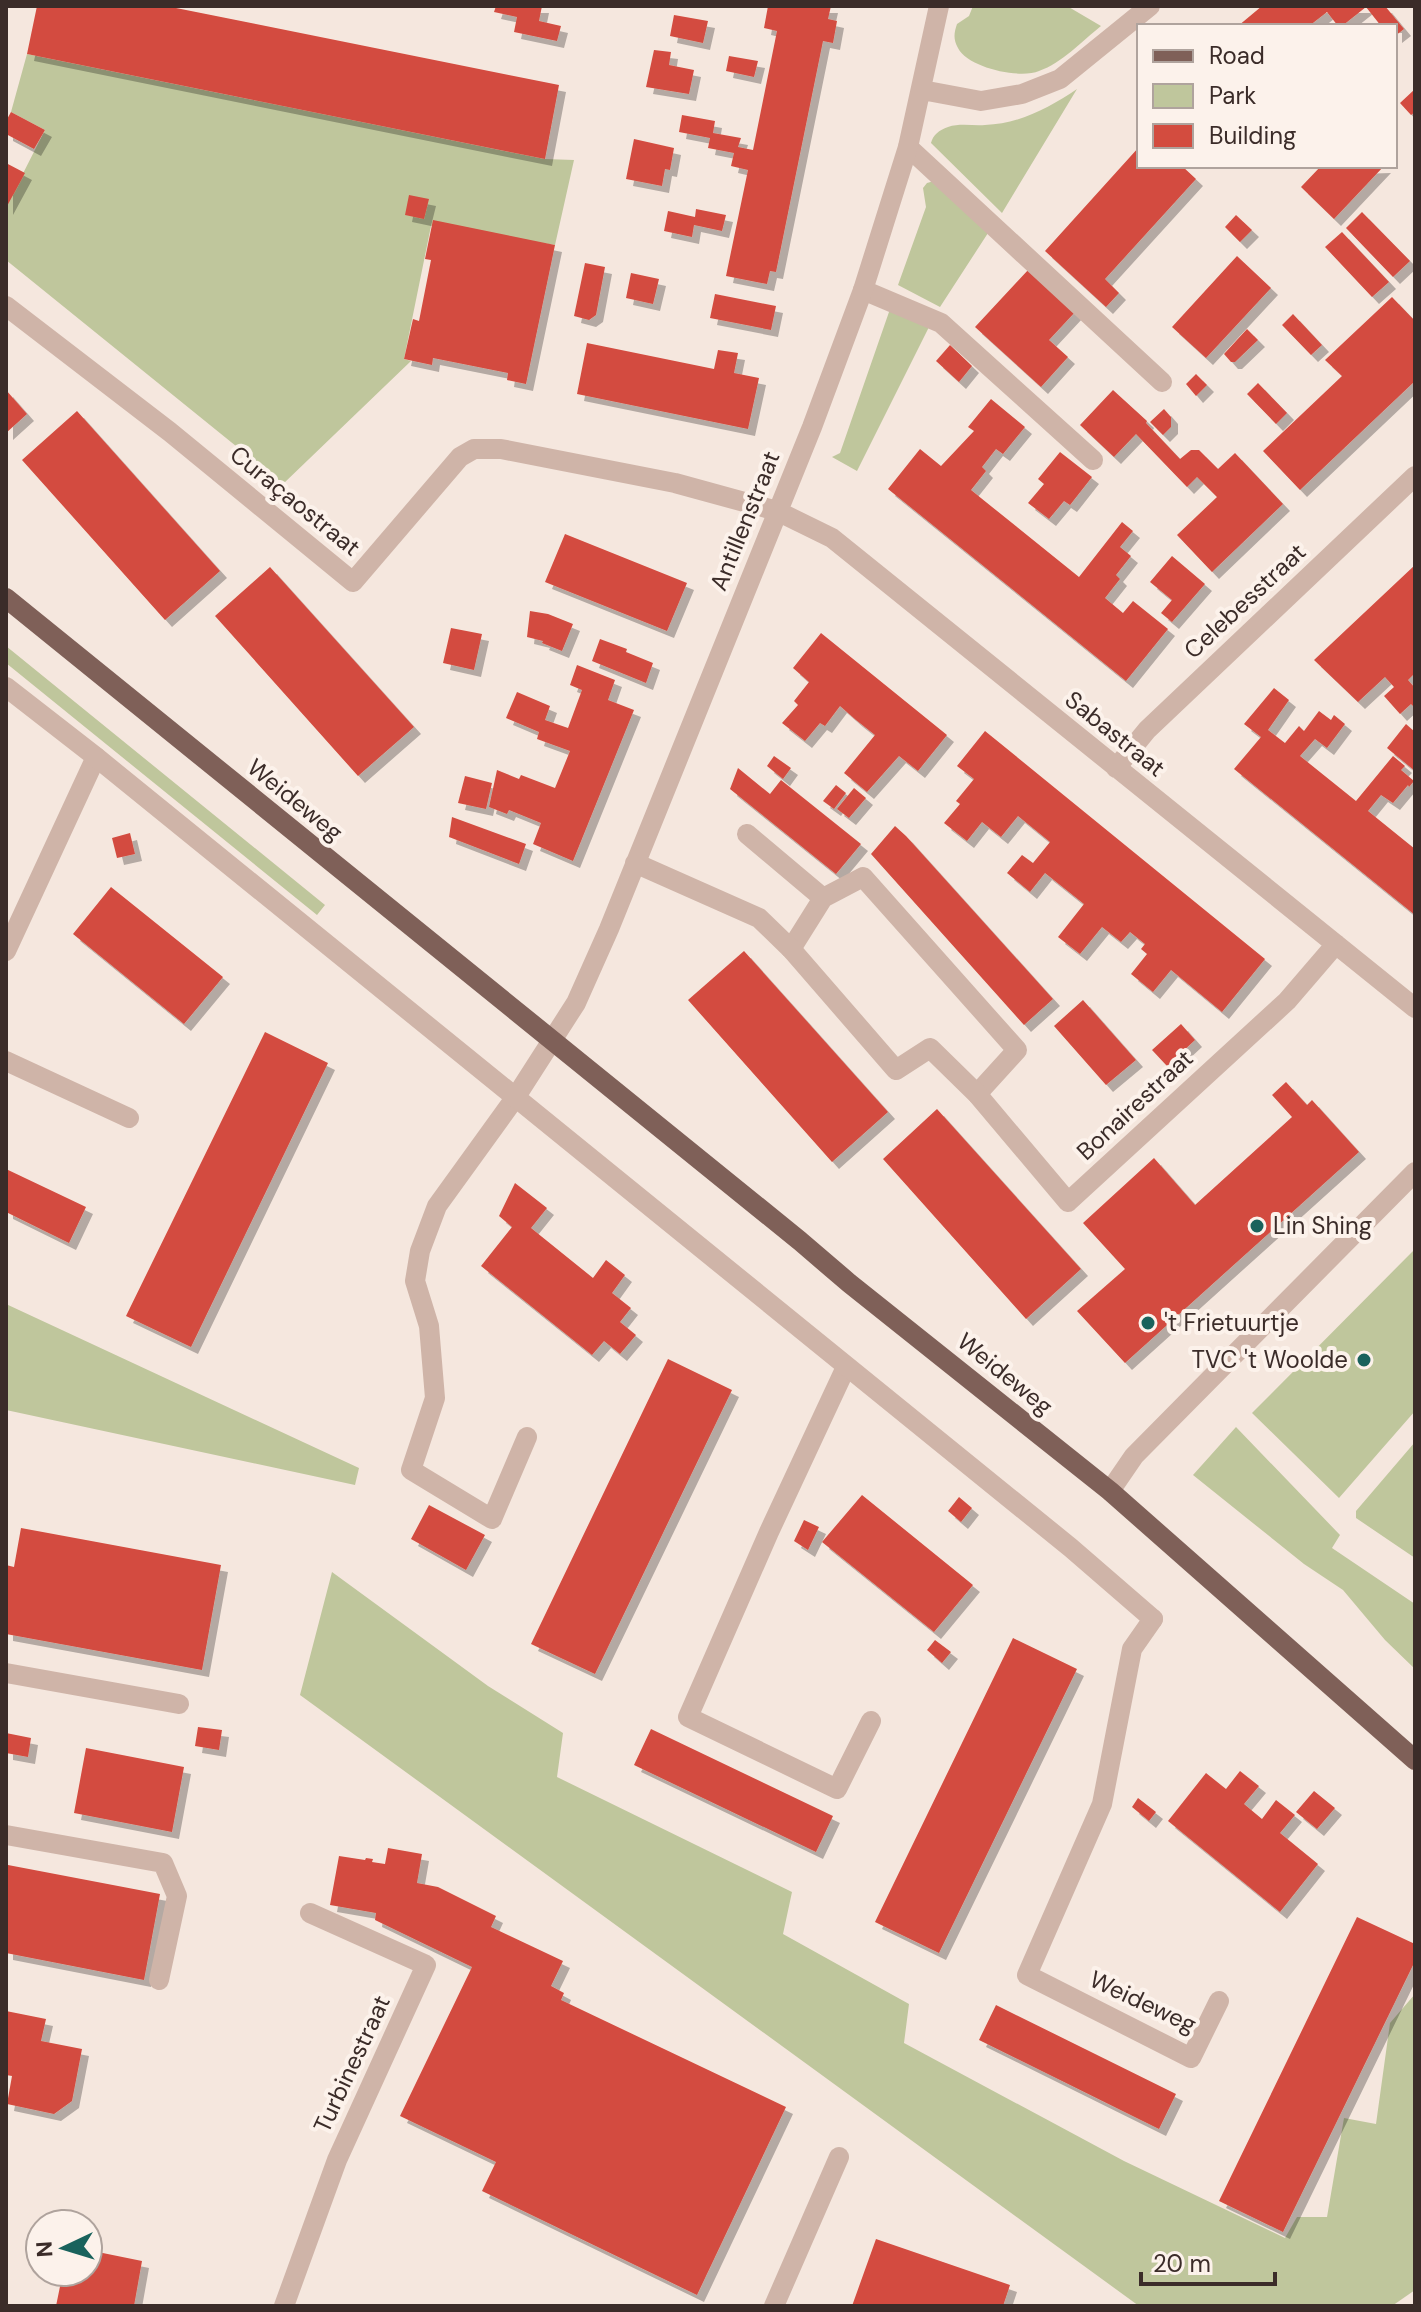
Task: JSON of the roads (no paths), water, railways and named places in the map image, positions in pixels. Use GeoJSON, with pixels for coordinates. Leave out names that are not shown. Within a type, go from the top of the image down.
{"type":"FeatureCollection","features":[{"type":"Feature","properties":{"kind":"main road","name":"Weideweg"},"geometry":{"type":"LineString","coordinates":[[6,598],[849,1283],[1110,1491],[1415,1760]]}},
{"type":"Feature","properties":{"kind":"street","name":"Antillenstraat"},"geometry":{"type":"LineString","coordinates":[[553,1040],[576,1003],[812,427],[863,290],[908,147],[939,6]]}},
{"type":"Feature","properties":{"kind":"street"},"geometry":{"type":"LineString","coordinates":[[922,90],[981,101],[1022,94],[1060,79],[1150,6]]}},
{"type":"Feature","properties":{"kind":"street"},"geometry":{"type":"LineString","coordinates":[[908,147],[1162,382]]}},
{"type":"Feature","properties":{"kind":"street"},"geometry":{"type":"LineString","coordinates":[[863,290],[941,323],[1093,460]]}},
{"type":"Feature","properties":{"kind":"street","name":"Curaçaostraat"},"geometry":{"type":"LineString","coordinates":[[6,306],[170,432],[353,582],[460,457],[474,449],[501,449],[675,483],[777,511]]}},
{"type":"Feature","properties":{"kind":"street","name":"Celebesstraat"},"geometry":{"type":"LineString","coordinates":[[1116,768],[1147,730],[1415,476]]}},
{"type":"Feature","properties":{"kind":"street","name":"Sabastraat"},"geometry":{"type":"LineString","coordinates":[[777,511],[832,538],[1415,1008]]}},
{"type":"Feature","properties":{"kind":"street","name":"Weideweg"},"geometry":{"type":"LineString","coordinates":[[6,687],[1071,1548],[1153,1619],[1132,1649],[1102,1804],[1027,1975],[1191,2058],[1219,2001]]}},
{"type":"Feature","properties":{"kind":"street"},"geometry":{"type":"LineString","coordinates":[[6,951],[96,757]]}},
{"type":"Feature","properties":{"kind":"street"},"geometry":{"type":"LineString","coordinates":[[747,834],[823,898]]}},
{"type":"Feature","properties":{"kind":"street","name":"Bonairestraat"},"geometry":{"type":"LineString","coordinates":[[635,863],[759,918],[791,949],[896,1070],[930,1048],[977,1094],[1068,1202],[1287,1001],[1336,944]]}},
{"type":"Feature","properties":{"kind":"street"},"geometry":{"type":"LineString","coordinates":[[791,949],[823,898],[863,877],[1017,1050],[977,1094]]}},
{"type":"Feature","properties":{"kind":"street"},"geometry":{"type":"LineString","coordinates":[[527,1437],[492,1519],[411,1470],[435,1398],[429,1326],[415,1281],[420,1251],[437,1206],[553,1040]]}},
{"type":"Feature","properties":{"kind":"street"},"geometry":{"type":"LineString","coordinates":[[6,1061],[129,1118]]}},
{"type":"Feature","properties":{"kind":"street"},"geometry":{"type":"LineString","coordinates":[[1110,1491],[1134,1456],[1415,1172]]}},
{"type":"Feature","properties":{"kind":"street"},"geometry":{"type":"LineString","coordinates":[[846,1367],[688,1717],[837,1789],[871,1721]]}},
{"type":"Feature","properties":{"kind":"street"},"geometry":{"type":"LineString","coordinates":[[6,1673],[179,1704]]}},
{"type":"Feature","properties":{"kind":"street"},"geometry":{"type":"LineString","coordinates":[[6,1835],[163,1863],[177,1896],[159,1980]]}},
{"type":"Feature","properties":{"kind":"street","name":"Turbinestraat"},"geometry":{"type":"LineString","coordinates":[[284,2306],[337,2160],[426,1965],[310,1913]]}},
{"type":"Feature","properties":{"kind":"street"},"geometry":{"type":"LineString","coordinates":[[774,2306],[839,2157]]}},
{"type":"Feature","properties":{"kind":"place","name":"Lin Shing"},"geometry":{"type":"Point","coordinates":[1257,1226]}},
{"type":"Feature","properties":{"kind":"place","name":"'t Frietuurtje"},"geometry":{"type":"Point","coordinates":[1148,1323]}},
{"type":"Feature","properties":{"kind":"place","name":"TVC 't Woolde"},"geometry":{"type":"Point","coordinates":[1364,1360]}}]}
